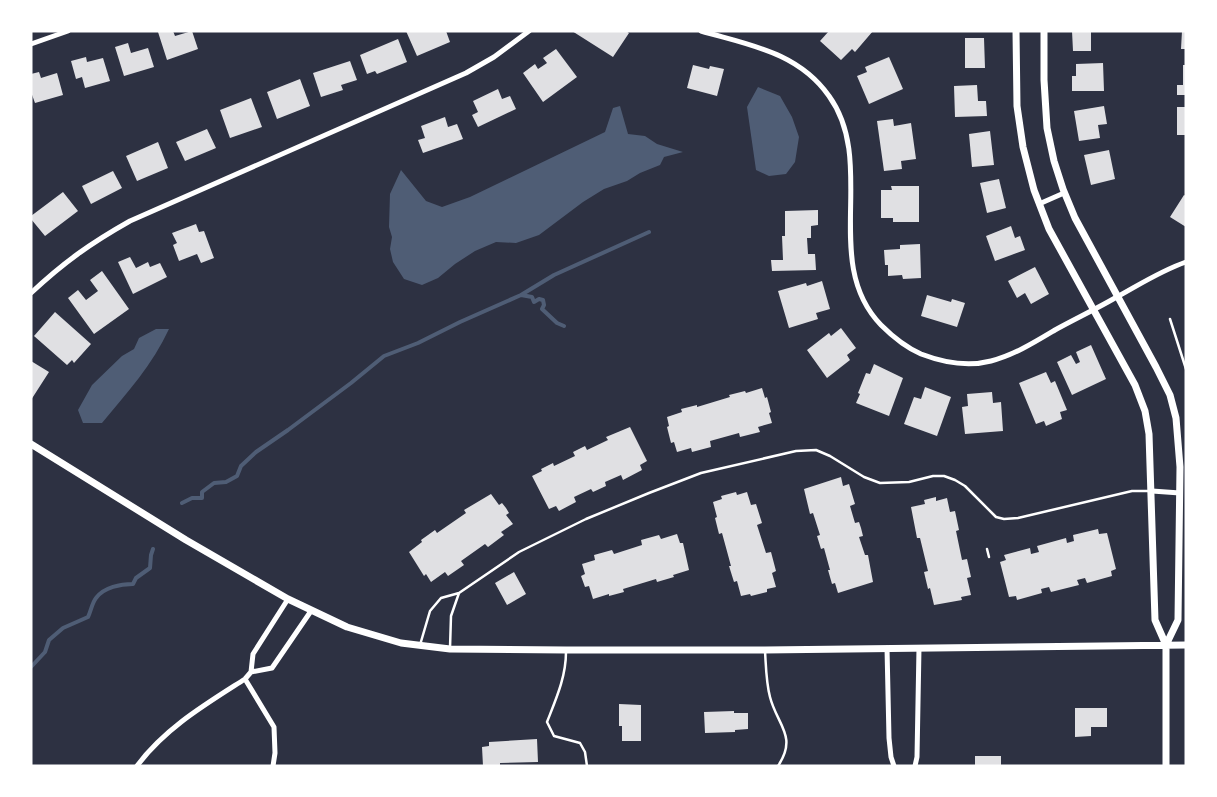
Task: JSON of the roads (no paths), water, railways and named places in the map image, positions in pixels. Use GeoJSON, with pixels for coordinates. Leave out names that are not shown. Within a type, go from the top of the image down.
{"type":"FeatureCollection","features":[{"type":"Feature","properties":{"kind":"street"},"geometry":{"type":"LineString","coordinates":[[31,44],[68,31]]}},
{"type":"Feature","properties":{"kind":"street"},"geometry":{"type":"LineString","coordinates":[[31,293],[54,271],[85,248],[130,221],[466,73],[494,57],[529,31]]}},
{"type":"Feature","properties":{"kind":"street"},"geometry":{"type":"LineString","coordinates":[[701,31],[766,50],[793,62],[803,68],[822,86],[838,109],[845,128],[850,158],[851,255],[856,285],[865,304],[876,319],[892,337],[910,349],[934,359],[946,361],[965,363],[991,361],[1018,351],[1157,274],[1186,262]]}},
{"type":"Feature","properties":{"kind":"street"},"geometry":{"type":"LineString","coordinates":[[1016,31],[1017,106],[1022,139],[1034,190],[1049,229],[1135,385],[1145,411],[1149,434],[1152,491],[1155,620],[1166,645],[1166,766]]}},
{"type":"Feature","properties":{"kind":"street"},"geometry":{"type":"LineString","coordinates":[[1044,31],[1044,80],[1047,128],[1054,161],[1064,193],[1075,218],[1170,395],[1176,418],[1183,493],[1178,620],[1166,645]]}},
{"type":"Feature","properties":{"kind":"street"},"geometry":{"type":"LineString","coordinates":[[1039,204],[1064,193]]}},
{"type":"Feature","properties":{"kind":"street"},"geometry":{"type":"LineString","coordinates":[[31,444],[186,540],[311,611],[346,628],[393,641],[420,646],[566,650],[765,650],[1186,645]]}},
{"type":"Feature","properties":{"kind":"street"},"geometry":{"type":"LineString","coordinates":[[1152,491],[1183,493]]}},
{"type":"Feature","properties":{"kind":"street"},"geometry":{"type":"LineString","coordinates":[[137,766],[148,751],[182,720],[245,679],[251,672],[253,654],[288,599]]}},
{"type":"Feature","properties":{"kind":"street"},"geometry":{"type":"LineString","coordinates":[[251,672],[272,668],[311,611]]}},
{"type":"Feature","properties":{"kind":"street"},"geometry":{"type":"LineString","coordinates":[[888,648],[889,738],[894,766]]}},
{"type":"Feature","properties":{"kind":"street"},"geometry":{"type":"LineString","coordinates":[[915,766],[917,757],[919,648]]}},
{"type":"Feature","properties":{"kind":"street"},"geometry":{"type":"LineString","coordinates":[[245,679],[274,727],[275,753],[273,766]]}},
{"type":"Feature","properties":{"kind":"lane"},"geometry":{"type":"LineString","coordinates":[[1170,319],[1186,369]]}},
{"type":"Feature","properties":{"kind":"lane"},"geometry":{"type":"LineString","coordinates":[[420,646],[430,611],[441,598],[458,594],[519,552],[610,509],[701,473],[796,451],[816,450],[830,456],[864,477],[880,483],[909,482],[933,476],[955,480],[965,486],[996,517],[1004,519],[1018,518],[1132,492],[1152,491]]}},
{"type":"Feature","properties":{"kind":"lane"},"geometry":{"type":"LineString","coordinates":[[450,648],[451,616],[458,594]]}},
{"type":"Feature","properties":{"kind":"lane"},"geometry":{"type":"LineString","coordinates":[[566,650],[566,663],[560,688],[547,722],[554,736],[580,743],[585,752],[587,766]]}},
{"type":"Feature","properties":{"kind":"lane"},"geometry":{"type":"LineString","coordinates":[[765,650],[766,676],[770,699],[787,740],[785,755],[778,766]]}},
{"type":"Feature","properties":{"kind":"water"},"geometry":{"type":"Polygon","coordinates":[[[758,87],[780,96],[792,117],[799,137],[795,162],[786,174],[769,176],[756,170],[747,107],[758,87]]]}},
{"type":"Feature","properties":{"kind":"water"},"geometry":{"type":"Polygon","coordinates":[[[620,106],[628,134],[645,136],[657,144],[683,152],[664,157],[660,165],[640,173],[627,181],[604,189],[583,202],[539,235],[516,243],[496,242],[475,251],[438,278],[422,285],[404,279],[393,262],[390,249],[392,237],[389,227],[390,194],[401,170],[426,201],[442,207],[470,197],[605,132],[613,108],[620,106]]]}},
{"type":"Feature","properties":{"kind":"water"},"geometry":{"type":"Polygon","coordinates":[[[156,329],[169,329],[163,342],[139,378],[102,423],[83,423],[78,410],[92,385],[122,356],[134,349],[139,338],[156,329]]]}},
{"type":"Feature","properties":{"kind":"waterway"},"geometry":{"type":"LineString","coordinates":[[182,503],[192,498],[202,498],[202,492],[214,483],[226,482],[237,476],[241,466],[256,452],[351,383],[384,356],[418,343],[521,295],[554,275],[649,232]]}},
{"type":"Feature","properties":{"kind":"waterway"},"geometry":{"type":"LineString","coordinates":[[521,295],[532,297],[534,302],[539,299],[543,300],[544,305],[542,309],[557,323],[564,326]]}},
{"type":"Feature","properties":{"kind":"waterway"},"geometry":{"type":"LineString","coordinates":[[31,667],[45,652],[49,640],[63,628],[88,617],[93,602],[99,594],[113,587],[133,584],[136,578],[150,568],[153,549]]}}]}
